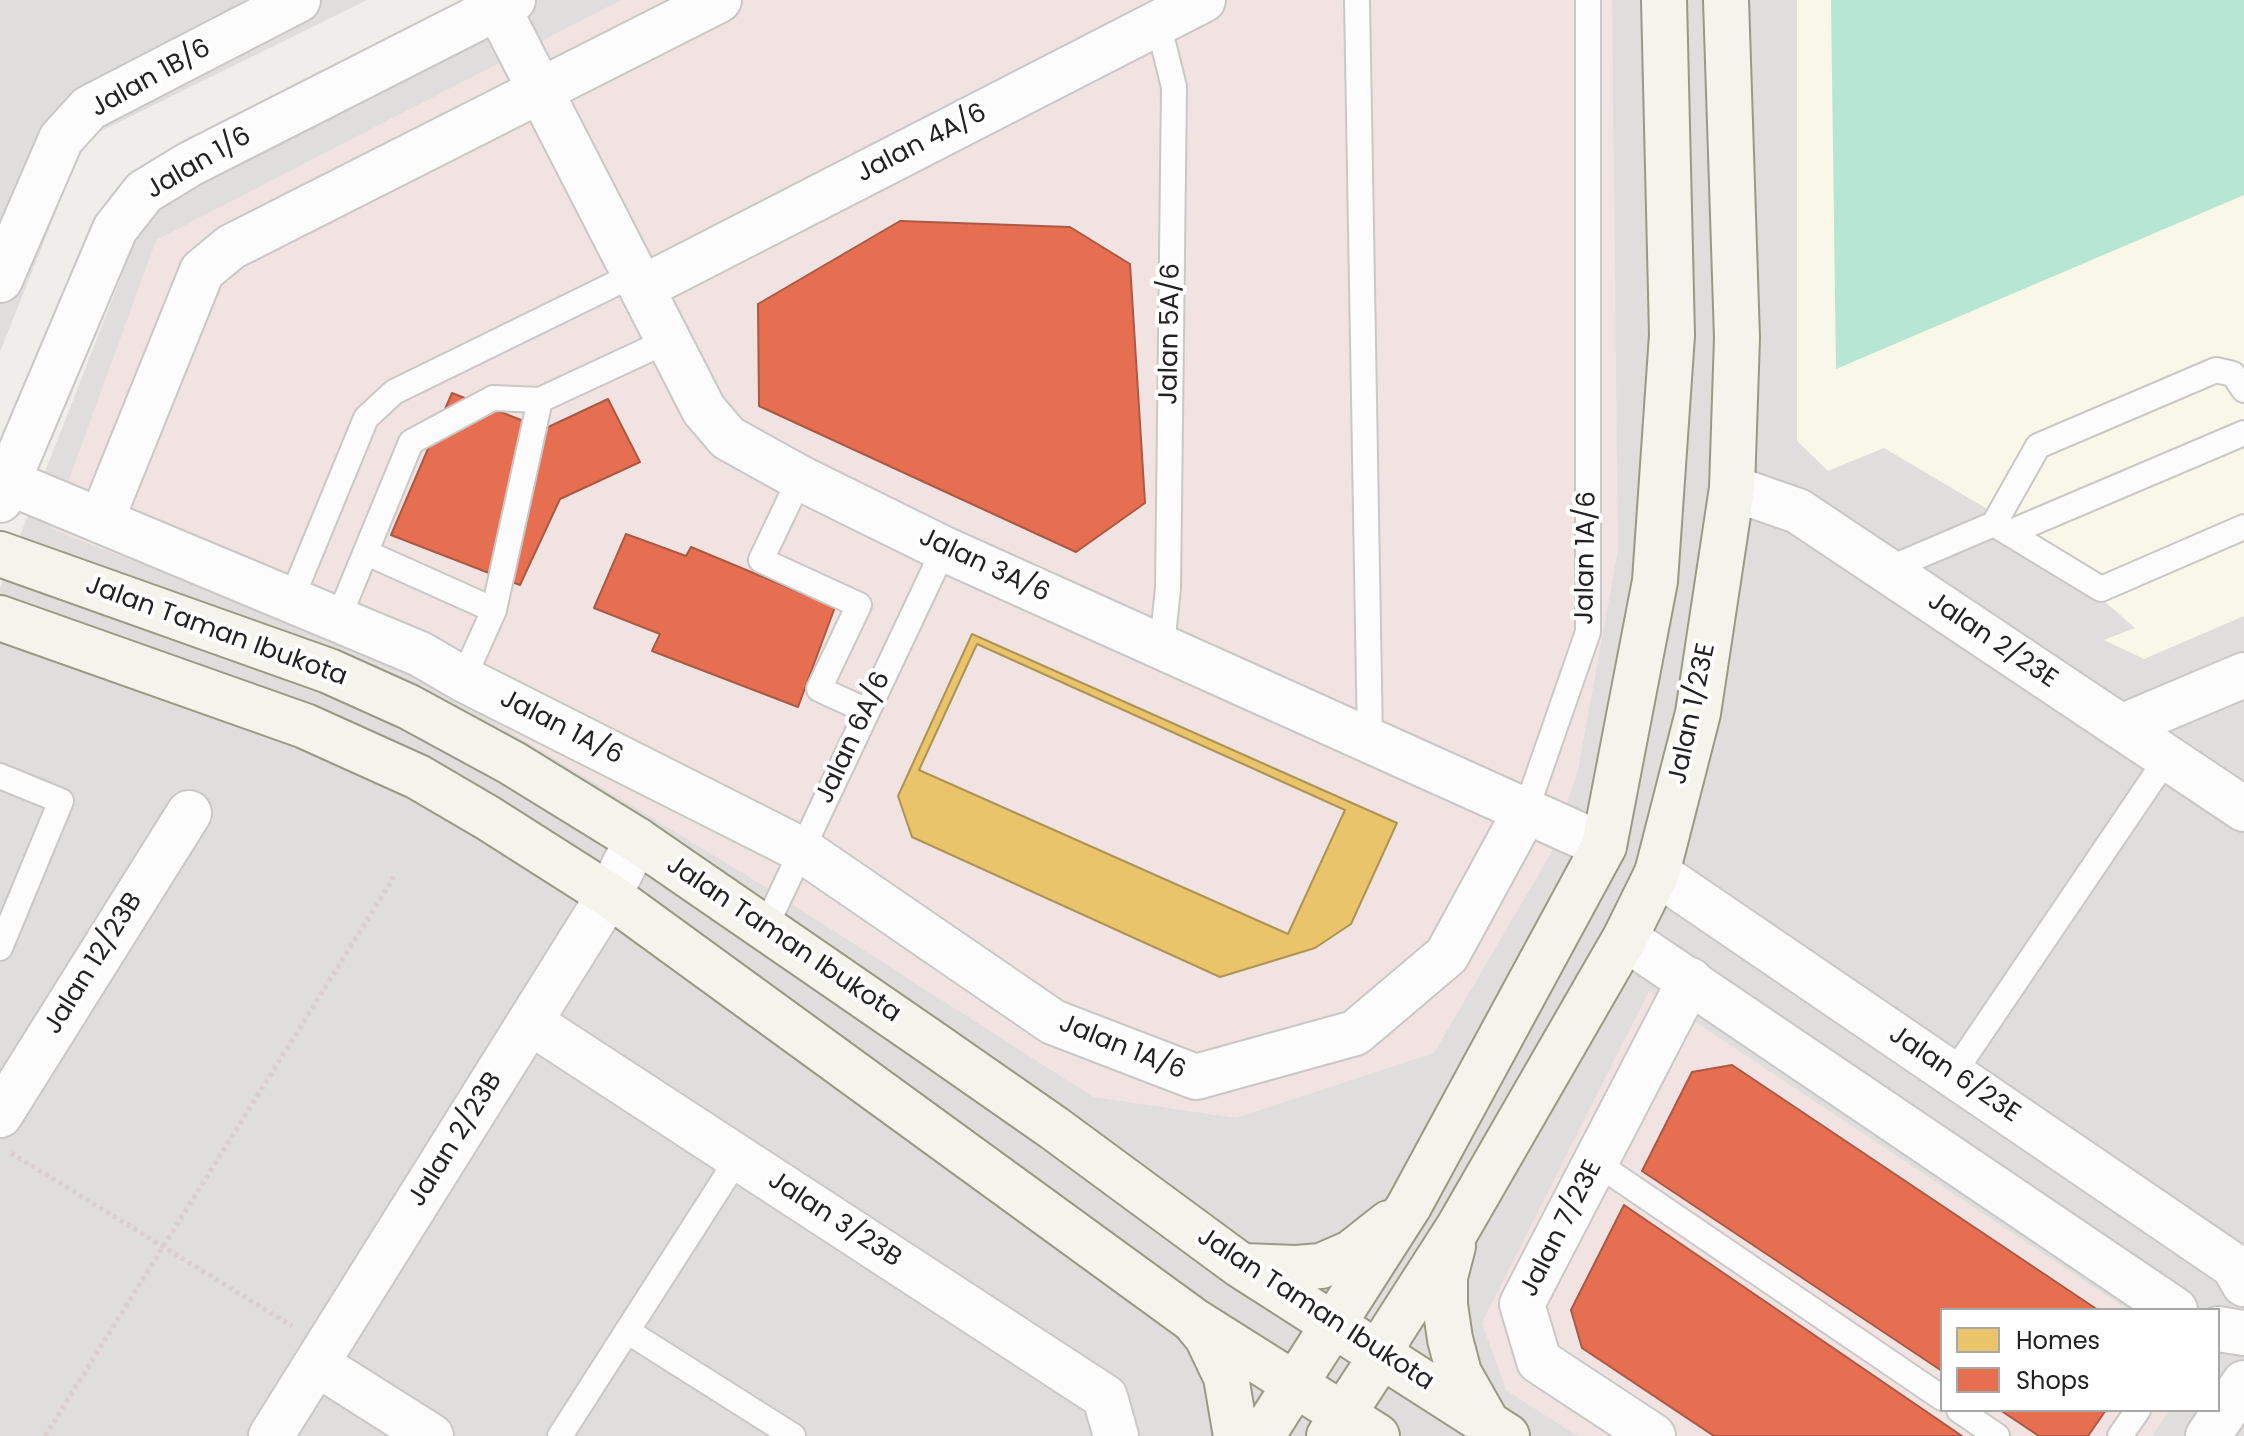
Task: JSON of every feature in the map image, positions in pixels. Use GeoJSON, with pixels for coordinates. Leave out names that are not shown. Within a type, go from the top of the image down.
{"type":"FeatureCollection","features":[{"type":"Feature","properties":{"kind":"main road"},"geometry":{"type":"LineString","coordinates":[[1262,1436],[1409,1206],[1604,846],[1655,581],[1672,335],[1664,0]]}},
{"type":"Feature","properties":{"kind":"main road","name":"Jalan 1/23E"},"geometry":{"type":"LineString","coordinates":[[1350,1429],[1390,1334],[1458,1228],[1625,938],[1657,873],[1698,713],[1732,488],[1737,338],[1726,0]]}},
{"type":"Feature","properties":{"kind":"main road","name":"Jalan Taman Ibukota"},"geometry":{"type":"LineString","coordinates":[[0,554],[329,671],[409,707],[512,763],[637,840],[765,928],[1054,1128],[1240,1265],[1496,1428]]}},
{"type":"Feature","properties":{"kind":"main road"},"geometry":{"type":"LineString","coordinates":[[0,618],[305,726],[418,777],[488,818],[609,895],[1193,1320],[1295,1385],[1350,1429]]}},
{"type":"Feature","properties":{"kind":"main road"},"geometry":{"type":"LineString","coordinates":[[1240,1265],[1321,1266],[1351,1253],[1409,1206]]}},
{"type":"Feature","properties":{"kind":"main road"},"geometry":{"type":"LineString","coordinates":[[1458,1228],[1445,1277],[1450,1339],[1459,1373],[1496,1428]]}},
{"type":"Feature","properties":{"kind":"main road"},"geometry":{"type":"LineString","coordinates":[[1193,1320],[1207,1337],[1226,1377],[1236,1436]]}},
{"type":"Feature","properties":{"kind":"street","name":"Jalan 1B/6"},"geometry":{"type":"LineString","coordinates":[[0,280],[61,139],[89,108],[298,0]]}},
{"type":"Feature","properties":{"kind":"street"},"geometry":{"type":"LineString","coordinates":[[101,521],[202,271],[231,247],[719,0]]}},
{"type":"Feature","properties":{"kind":"street","name":"Jalan 3A/6"},"geometry":{"type":"LineString","coordinates":[[506,4],[541,91],[638,281],[704,410],[728,438],[800,478],[944,549],[1604,846]]}},
{"type":"Feature","properties":{"kind":"street","name":"Jalan 1/6"},"geometry":{"type":"LineString","coordinates":[[4,491],[115,229],[144,192],[190,164],[506,4]]}},
{"type":"Feature","properties":{"kind":"street","name":"Jalan 4A/6"},"geometry":{"type":"LineString","coordinates":[[638,281],[1184,7]]}},
{"type":"Feature","properties":{"kind":"street","name":"Jalan 2/23E"},"geometry":{"type":"LineString","coordinates":[[1732,488],[1798,511],[2244,809]]}},
{"type":"Feature","properties":{"kind":"street","name":"Jalan 1A/6"},"geometry":{"type":"LineString","coordinates":[[4,491],[101,521],[420,654],[463,679],[802,850],[1053,1022],[1196,1077],[1355,1033],[1447,955],[1526,810]]}},
{"type":"Feature","properties":{"kind":"street"},"geometry":{"type":"LineString","coordinates":[[2121,727],[2244,675]]}},
{"type":"Feature","properties":{"kind":"street","name":"Jalan 12/23B"},"geometry":{"type":"LineString","coordinates":[[5,1096],[189,813]]}},
{"type":"Feature","properties":{"kind":"street","name":"Jalan 2/23B"},"geometry":{"type":"LineString","coordinates":[[278,1434],[322,1356],[609,895],[637,840]]}},
{"type":"Feature","properties":{"kind":"street","name":"Jalan 6/23E"},"geometry":{"type":"LineString","coordinates":[[1657,873],[2234,1266],[2244,1284]]}},
{"type":"Feature","properties":{"kind":"street"},"geometry":{"type":"LineString","coordinates":[[1625,938],[2172,1308]]}},
{"type":"Feature","properties":{"kind":"street","name":"Jalan 7/23E"},"geometry":{"type":"LineString","coordinates":[[1653,1436],[1539,1361],[1522,1304],[1690,980]]}},
{"type":"Feature","properties":{"kind":"street","name":"Jalan 3/23B"},"geometry":{"type":"LineString","coordinates":[[530,1022],[1105,1397],[1116,1436]]}},
{"type":"Feature","properties":{"kind":"street"},"geometry":{"type":"LineString","coordinates":[[2220,1329],[2244,1333]]}},
{"type":"Feature","properties":{"kind":"street"},"geometry":{"type":"LineString","coordinates":[[322,1356],[431,1436]]}},
{"type":"Feature","properties":{"kind":"street"},"geometry":{"type":"LineString","coordinates":[[2208,1436],[2244,1383]]}},
{"type":"Feature","properties":{"kind":"lane"},"geometry":{"type":"LineString","coordinates":[[1357,0],[1370,740]]}},
{"type":"Feature","properties":{"kind":"lane","name":"Jalan 1A/6"},"geometry":{"type":"LineString","coordinates":[[1526,810],[1588,632],[1588,0]]}},
{"type":"Feature","properties":{"kind":"lane","name":"Jalan 5A/6"},"geometry":{"type":"LineString","coordinates":[[1162,646],[1168,588],[1174,87],[1184,7]]}},
{"type":"Feature","properties":{"kind":"lane"},"geometry":{"type":"LineString","coordinates":[[291,600],[366,418],[394,392],[638,281]]}},
{"type":"Feature","properties":{"kind":"lane"},"geometry":{"type":"LineString","coordinates":[[338,619],[411,442],[493,398],[540,400],[669,340]]}},
{"type":"Feature","properties":{"kind":"lane"},"geometry":{"type":"LineString","coordinates":[[2003,528],[2038,446],[2216,370],[2233,374],[2244,390]]}},
{"type":"Feature","properties":{"kind":"lane"},"geometry":{"type":"LineString","coordinates":[[463,679],[494,610],[540,400]]}},
{"type":"Feature","properties":{"kind":"lane"},"geometry":{"type":"LineString","coordinates":[[1886,570],[2003,528],[2244,433]]}},
{"type":"Feature","properties":{"kind":"lane"},"geometry":{"type":"LineString","coordinates":[[800,478],[761,560],[859,605],[819,689],[867,711]]}},
{"type":"Feature","properties":{"kind":"lane"},"geometry":{"type":"LineString","coordinates":[[2003,528],[2101,589],[2244,527]]}},
{"type":"Feature","properties":{"kind":"lane","name":"Jalan 6A/6"},"geometry":{"type":"LineString","coordinates":[[765,928],[944,549]]}},
{"type":"Feature","properties":{"kind":"lane"},"geometry":{"type":"LineString","coordinates":[[367,553],[494,610]]}},
{"type":"Feature","properties":{"kind":"lane"},"geometry":{"type":"LineString","coordinates":[[1953,1074],[2167,758]]}},
{"type":"Feature","properties":{"kind":"lane"},"geometry":{"type":"LineString","coordinates":[[0,776],[61,801],[0,948]]}},
{"type":"Feature","properties":{"kind":"lane"},"geometry":{"type":"LineString","coordinates":[[560,1436],[738,1158]]}},
{"type":"Feature","properties":{"kind":"lane"},"geometry":{"type":"LineString","coordinates":[[1595,1162],[1940,1397]]}},
{"type":"Feature","properties":{"kind":"lane"},"geometry":{"type":"LineString","coordinates":[[627,1331],[793,1436]]}},
{"type":"Feature","properties":{"kind":"lane"},"geometry":{"type":"LineString","coordinates":[[1962,1412],[1997,1436]]}},
{"type":"Feature","properties":{"kind":"lane"},"geometry":{"type":"LineString","coordinates":[[2120,1436],[2137,1412]]}},
{"type":"Feature","properties":{"kind":"path"},"geometry":{"type":"LineString","coordinates":[[45,1436],[394,877]]}},
{"type":"Feature","properties":{"kind":"path"},"geometry":{"type":"LineString","coordinates":[[0,1146],[163,1247],[322,1356]]}},
{"type":"Feature","properties":{"kind":"shaded area"},"geometry":{"type":"Polygon","coordinates":[[[0,0],[367,0],[85,139],[0,352],[0,0]]]}},
{"type":"Feature","properties":{"kind":"shaded area"},"geometry":{"type":"Polygon","coordinates":[[[533,0],[2244,0],[2244,1436],[0,1436],[0,587],[148,208],[533,0]]]}},
{"type":"Feature","properties":{"kind":"shaded area"},"geometry":{"type":"Polygon","coordinates":[[[621,0],[1612,0],[1618,550],[1578,770],[1550,855],[1434,1053],[1236,1118],[1093,1097],[762,885],[399,664],[51,529],[156,240],[621,0]]]}},
{"type":"Feature","properties":{"kind":"shaded area"},"geometry":{"type":"Polygon","coordinates":[[[1797,0],[2244,0],[2244,616],[2144,659],[2104,640],[2135,628],[2023,530],[1884,448],[1828,471],[1797,441],[1797,0]]]}},
{"type":"Feature","properties":{"kind":"shaded area"},"geometry":{"type":"Polygon","coordinates":[[[1649,991],[2125,1308],[1940,1308],[1940,1412],[2169,1412],[2152,1436],[1577,1436],[1506,1390],[1482,1323],[1649,991]]]}},
{"type":"Feature","properties":{"kind":"green space"},"geometry":{"type":"Polygon","coordinates":[[[1831,0],[2244,0],[2244,195],[1836,369],[1831,0]]]}},
{"type":"Feature","properties":{"kind":"building: Homes"},"geometry":{"type":"Polygon","coordinates":[[[972,634],[1397,823],[1351,924],[1315,948],[1220,977],[912,837],[898,796],[972,634]]]}},
{"type":"Feature","properties":{"kind":"building: Homes"},"geometry":{"type":"Polygon","coordinates":[[[977,644],[1345,810],[1288,934],[919,770],[977,644]]]}},
{"type":"Feature","properties":{"kind":"building: Shops"},"geometry":{"type":"Polygon","coordinates":[[[900,221],[1070,227],[1130,264],[1145,503],[1076,552],[759,406],[758,304],[900,221]]]}},
{"type":"Feature","properties":{"kind":"building: Shops"},"geometry":{"type":"Polygon","coordinates":[[[452,393],[544,429],[608,399],[640,462],[560,499],[520,585],[391,535],[452,393]]]}},
{"type":"Feature","properties":{"kind":"building: Shops"},"geometry":{"type":"Polygon","coordinates":[[[626,534],[686,556],[691,547],[835,607],[798,707],[652,651],[660,634],[594,608],[626,534]]]}},
{"type":"Feature","properties":{"kind":"building: Shops"},"geometry":{"type":"Polygon","coordinates":[[[1732,1065],[2095,1308],[1940,1308],[1940,1370],[1642,1171],[1692,1072],[1732,1065]]]}},
{"type":"Feature","properties":{"kind":"building: Shops"},"geometry":{"type":"Polygon","coordinates":[[[1624,1205],[1962,1436],[1714,1436],[1582,1348],[1571,1310],[1624,1205]]]}},
{"type":"Feature","properties":{"kind":"building: Shops"},"geometry":{"type":"Polygon","coordinates":[[[2003,1412],[2105,1412],[2088,1436],[2039,1436],[2003,1412]]]}}]}
